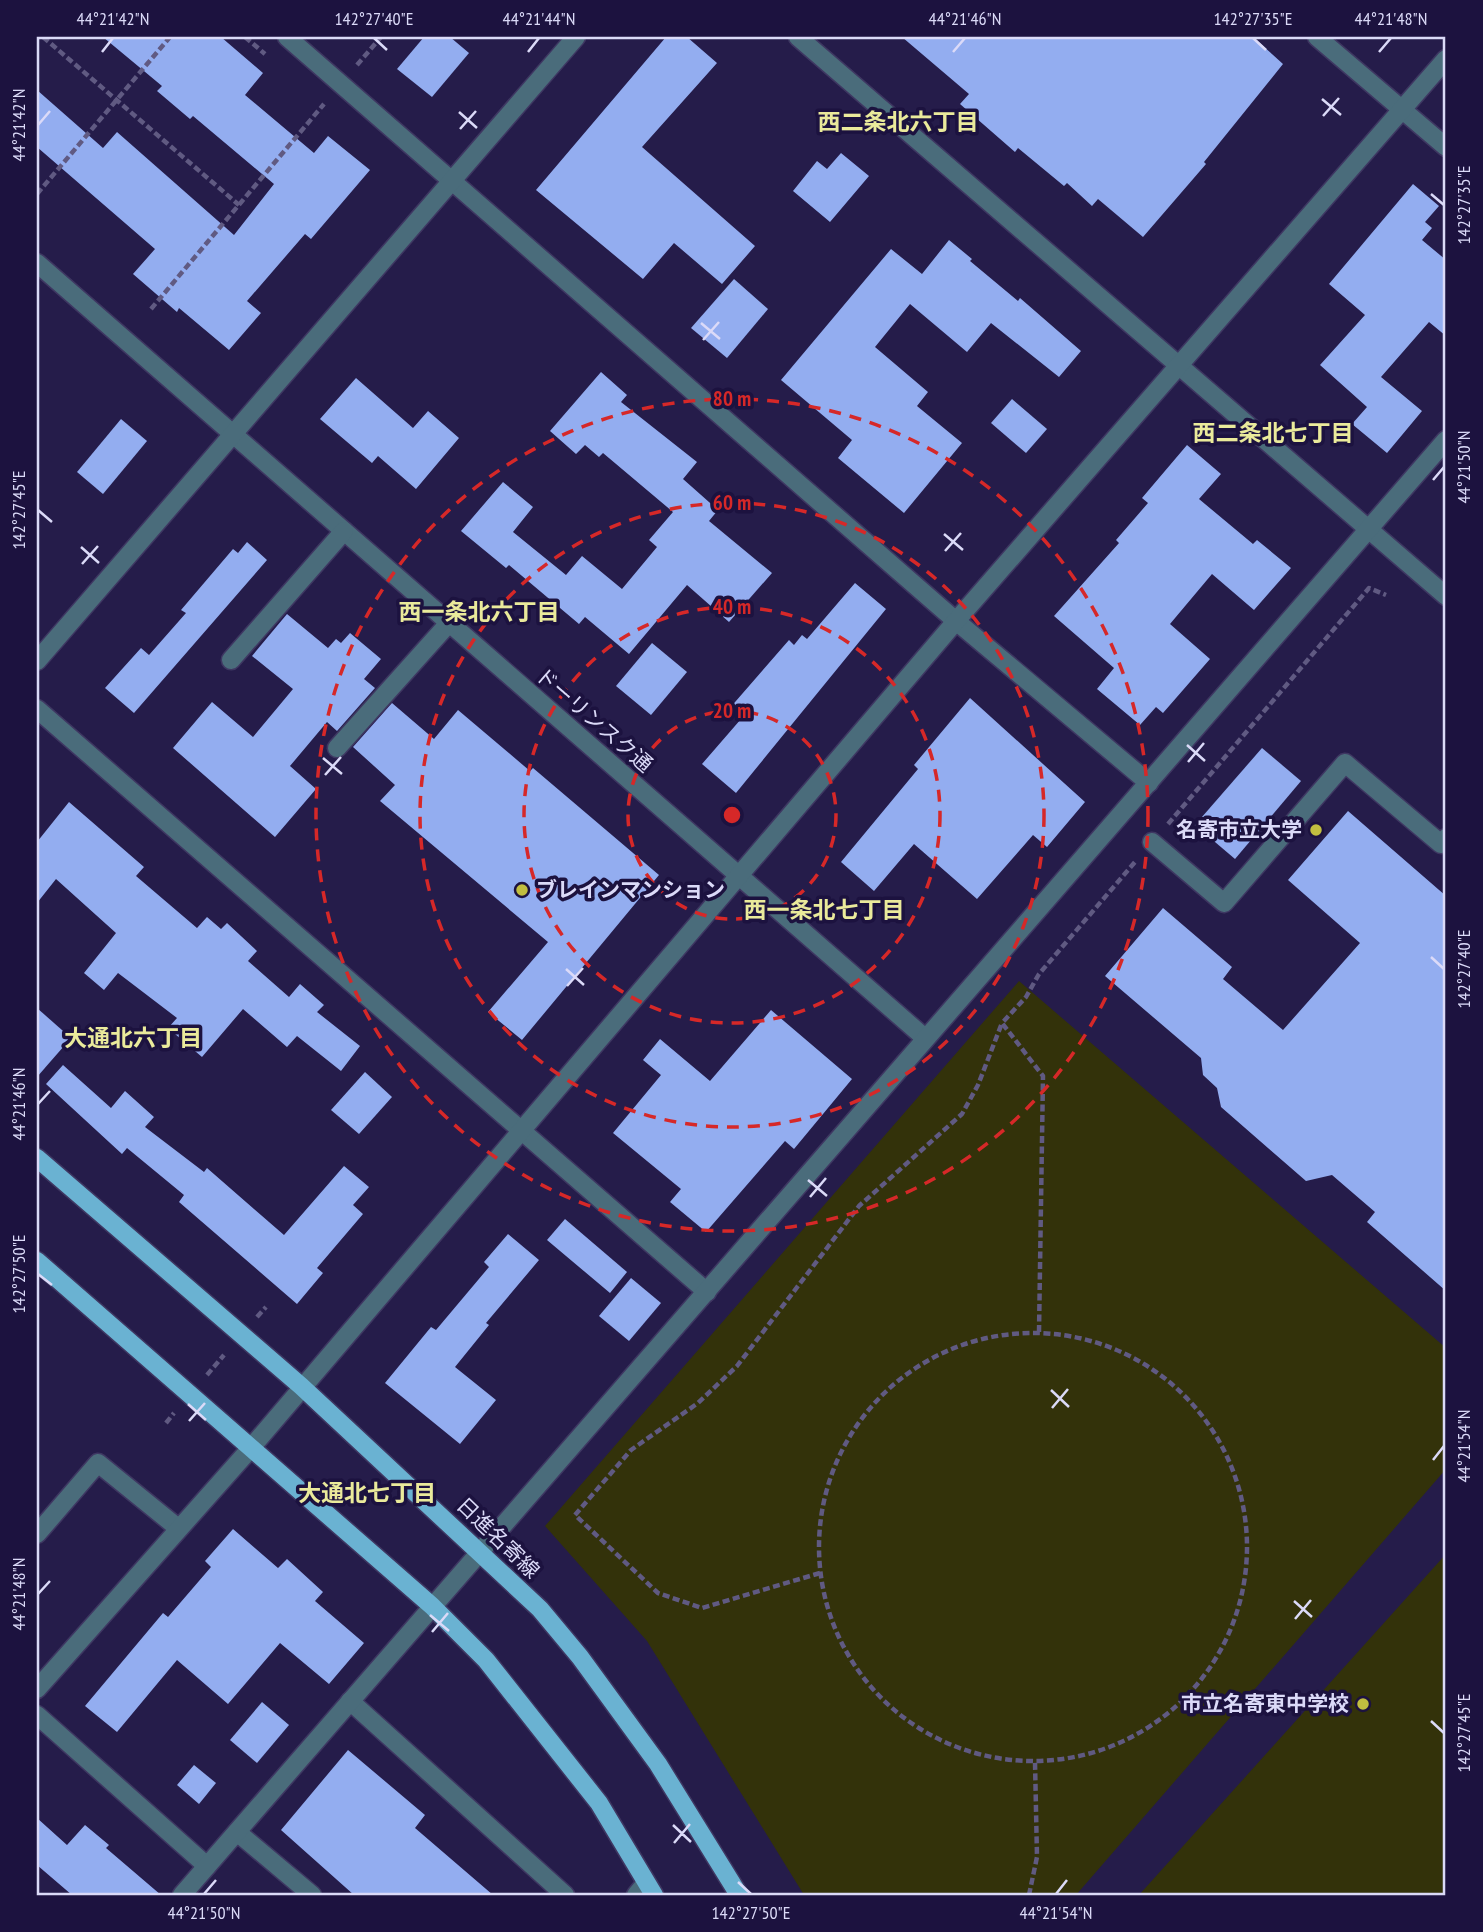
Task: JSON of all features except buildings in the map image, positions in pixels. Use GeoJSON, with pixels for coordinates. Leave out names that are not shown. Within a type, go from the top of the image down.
{"type":"FeatureCollection","features":[{"type":"Feature","properties":{"kind":"main road","name":"日進名寄線"},"geometry":{"type":"LineString","coordinates":[[37,1158],[301,1386],[482,1552],[540,1609],[580,1657],[658,1764],[739,1895]]}},
{"type":"Feature","properties":{"kind":"main road"},"geometry":{"type":"LineString","coordinates":[[37,1261],[432,1606],[486,1660],[600,1803],[646,1891]]}},
{"type":"Feature","properties":{"kind":"street"},"geometry":{"type":"LineString","coordinates":[[287,37],[956,621],[1149,783]]}},
{"type":"Feature","properties":{"kind":"street"},"geometry":{"type":"LineString","coordinates":[[37,661],[576,37]]}},
{"type":"Feature","properties":{"kind":"street"},"geometry":{"type":"LineString","coordinates":[[798,37],[1446,596]]}},
{"type":"Feature","properties":{"kind":"street"},"geometry":{"type":"LineString","coordinates":[[1317,37],[1446,147]]}},
{"type":"Feature","properties":{"kind":"street"},"geometry":{"type":"LineString","coordinates":[[37,1689],[250,1448],[956,621],[1446,59]]}},
{"type":"Feature","properties":{"kind":"street","name":"ドーリンスク通"},"geometry":{"type":"LineString","coordinates":[[37,263],[925,1038]]}},
{"type":"Feature","properties":{"kind":"street"},"geometry":{"type":"LineString","coordinates":[[182,1895],[1446,440]]}},
{"type":"Feature","properties":{"kind":"street"},"geometry":{"type":"LineString","coordinates":[[231,660],[344,531]]}},
{"type":"Feature","properties":{"kind":"street"},"geometry":{"type":"LineString","coordinates":[[337,748],[449,623]]}},
{"type":"Feature","properties":{"kind":"street"},"geometry":{"type":"LineString","coordinates":[[37,709],[707,1292]]}},
{"type":"Feature","properties":{"kind":"street"},"geometry":{"type":"LineString","coordinates":[[1152,842],[1224,903],[1345,763],[1441,844],[1446,838]]}},
{"type":"Feature","properties":{"kind":"street"},"geometry":{"type":"LineString","coordinates":[[37,1534],[97,1463],[178,1528]]}},
{"type":"Feature","properties":{"kind":"street"},"geometry":{"type":"LineString","coordinates":[[350,1701],[565,1895]]}},
{"type":"Feature","properties":{"kind":"street"},"geometry":{"type":"LineString","coordinates":[[37,1715],[207,1866]]}},
{"type":"Feature","properties":{"kind":"street"},"geometry":{"type":"LineString","coordinates":[[237,1832],[312,1895]]}},
{"type":"Feature","properties":{"kind":"path"},"geometry":{"type":"LineString","coordinates":[[43,37],[239,205]]}},
{"type":"Feature","properties":{"kind":"path"},"geometry":{"type":"LineString","coordinates":[[37,194],[170,37]]}},
{"type":"Feature","properties":{"kind":"path"},"geometry":{"type":"LineString","coordinates":[[151,309],[381,37]]}},
{"type":"Feature","properties":{"kind":"path"},"geometry":{"type":"LineString","coordinates":[[820,1573],[702,1608],[658,1593],[575,1515],[631,1450],[698,1403],[737,1366],[859,1206],[962,1114],[978,1085],[1002,1023],[1026,996],[1039,974],[1369,588],[1386,595]]}},
{"type":"Feature","properties":{"kind":"path"},"geometry":{"type":"LineString","coordinates":[[1002,1023],[1043,1076],[1040,1332]]}},
{"type":"Feature","properties":{"kind":"path"},"geometry":{"type":"LineString","coordinates":[[166,1423],[266,1307]]}},
{"type":"Feature","properties":{"kind":"path"},"geometry":{"type":"LineString","coordinates":[[1040,1332],[1081,1338],[1120,1350],[1156,1371],[1188,1398],[1213,1430],[1233,1467],[1244,1507],[1248,1548],[1243,1590],[1231,1629],[1212,1666],[1185,1698],[1153,1725],[1117,1745],[1077,1757],[1035,1762],[991,1758],[948,1745],[909,1723],[884,1701],[848,1658],[830,1617],[820,1573],[819,1532],[825,1492],[840,1453],[861,1418],[889,1388],[922,1363],[959,1346],[999,1335],[1040,1332]]}},
{"type":"Feature","properties":{"kind":"path"},"geometry":{"type":"LineString","coordinates":[[1029,1895],[1037,1857],[1035,1762]]}},
{"type":"Feature","properties":{"kind":"shaded area"},"geometry":{"type":"Polygon","coordinates":[[[1019,981],[1446,1348],[1446,1469],[1076,1895],[804,1895],[647,1641],[545,1526],[1019,981]]]}},
{"type":"Feature","properties":{"kind":"shaded area","name":"市立名寄東中学校"},"geometry":{"type":"Polygon","coordinates":[[[1446,1554],[1446,1895],[1139,1895],[1446,1554]]]}},
{"type":"Feature","properties":{"kind":"place","name":"名寄市立大学"},"geometry":{"type":"Point","coordinates":[1316,830]}},
{"type":"Feature","properties":{"kind":"place","name":"ブレインマンション"},"geometry":{"type":"Point","coordinates":[522,890]}},
{"type":"Feature","properties":{"kind":"place","name":"市立名寄東中学校"},"geometry":{"type":"Point","coordinates":[1363,1704]}},
{"type":"Feature","properties":{"kind":"district","name":"西二条北六丁目"},"geometry":{"type":"Point","coordinates":[898,122]}},
{"type":"Feature","properties":{"kind":"district","name":"西二条北七丁目"},"geometry":{"type":"Point","coordinates":[1273,433]}},
{"type":"Feature","properties":{"kind":"district","name":"西一条北六丁目"},"geometry":{"type":"Point","coordinates":[479,612]}},
{"type":"Feature","properties":{"kind":"district","name":"西一条北七丁目"},"geometry":{"type":"Point","coordinates":[824,910]}},
{"type":"Feature","properties":{"kind":"district","name":"大通北六丁目"},"geometry":{"type":"Point","coordinates":[133,1038]}},
{"type":"Feature","properties":{"kind":"district","name":"大通北七丁目"},"geometry":{"type":"Point","coordinates":[367,1493]}}]}
